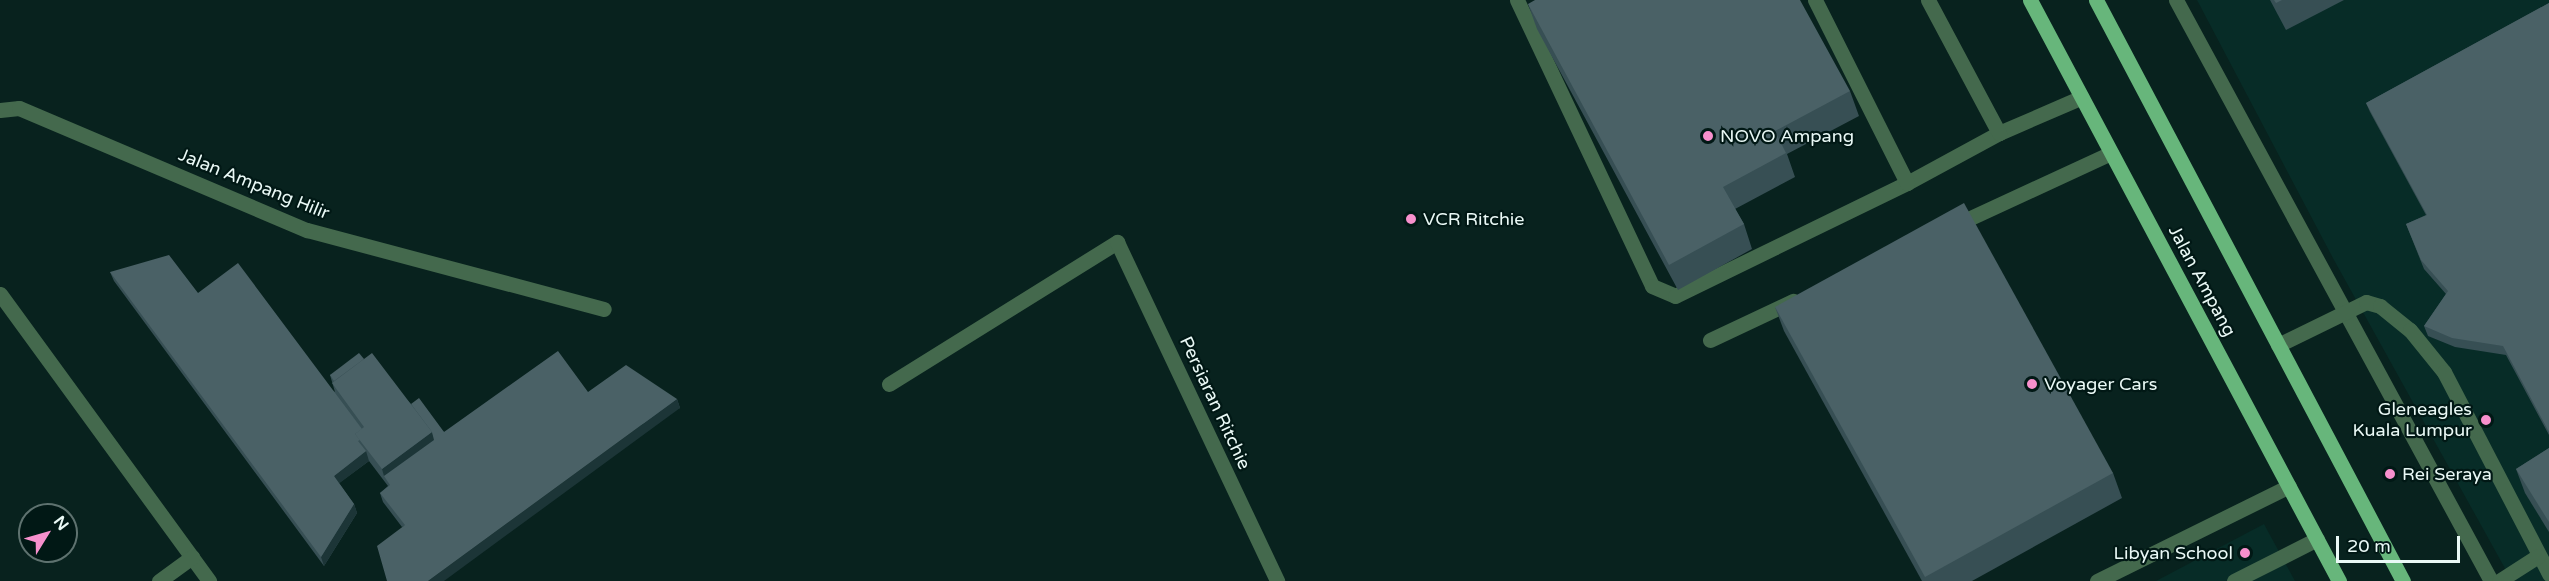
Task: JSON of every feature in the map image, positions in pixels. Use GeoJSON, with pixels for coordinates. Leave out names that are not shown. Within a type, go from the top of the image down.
{"type":"FeatureCollection","features":[{"type":"Feature","properties":{"kind":"main road","name":"Jalan Ampang"},"geometry":{"type":"LineString","coordinates":[[2030,0],[2339,581]]}},
{"type":"Feature","properties":{"kind":"main road","name":"Jalan Ampang"},"geometry":{"type":"LineString","coordinates":[[2096,0],[2403,581]]}},
{"type":"Feature","properties":{"kind":"street"},"geometry":{"type":"LineString","coordinates":[[1517,0],[1652,286],[1676,296],[1907,183],[1999,134],[2082,97]]}},
{"type":"Feature","properties":{"kind":"street"},"geometry":{"type":"LineString","coordinates":[[1815,0],[1907,183]]}},
{"type":"Feature","properties":{"kind":"street"},"geometry":{"type":"LineString","coordinates":[[1928,0],[1999,134]]}},
{"type":"Feature","properties":{"kind":"street"},"geometry":{"type":"LineString","coordinates":[[2176,0],[2491,581]]}},
{"type":"Feature","properties":{"kind":"street","name":"Jalan Ampang Hilir"},"geometry":{"type":"LineString","coordinates":[[0,110],[19,108],[307,230],[604,309]]}},
{"type":"Feature","properties":{"kind":"street"},"geometry":{"type":"LineString","coordinates":[[1938,234],[2111,153]]}},
{"type":"Feature","properties":{"kind":"street","name":"Persiaran Ritchie"},"geometry":{"type":"LineString","coordinates":[[889,384],[1117,242],[1277,581]]}},
{"type":"Feature","properties":{"kind":"street"},"geometry":{"type":"LineString","coordinates":[[0,294],[209,581]]}},
{"type":"Feature","properties":{"kind":"street"},"geometry":{"type":"LineString","coordinates":[[1710,340],[1808,294]]}},
{"type":"Feature","properties":{"kind":"street"},"geometry":{"type":"LineString","coordinates":[[2278,345],[2366,302],[2380,306],[2410,330],[2444,372],[2549,574]]}},
{"type":"Feature","properties":{"kind":"street"},"geometry":{"type":"LineString","coordinates":[[2097,581],[2289,486]]}},
{"type":"Feature","properties":{"kind":"street"},"geometry":{"type":"LineString","coordinates":[[2234,581],[2317,539]]}},
{"type":"Feature","properties":{"kind":"street"},"geometry":{"type":"LineString","coordinates":[[2499,581],[2538,556]]}},
{"type":"Feature","properties":{"kind":"street"},"geometry":{"type":"LineString","coordinates":[[159,581],[192,557]]}},
{"type":"Feature","properties":{"kind":"shaded area","name":"Gleneagles Kuala Lumpur"},"geometry":{"type":"Polygon","coordinates":[[[2197,0],[2549,0],[2549,581],[2512,581],[2334,260],[2197,0]]]}},
{"type":"Feature","properties":{"kind":"shaded area","name":"Libyan School"},"geometry":{"type":"Polygon","coordinates":[[[2264,524],[2295,581],[2156,581],[2264,524]]]}},
{"type":"Feature","properties":{"kind":"building","name":"NOVO Ampang"},"geometry":{"type":"Polygon","coordinates":[[[1535,0],[1800,0],[1850,91],[1775,131],[1786,153],[1723,187],[1744,224],[1669,265],[1528,4],[1535,0]]]}},
{"type":"Feature","properties":{"kind":"building"},"geometry":{"type":"Polygon","coordinates":[[[2549,3],[2549,432],[2503,346],[2452,338],[2424,326],[2448,291],[2421,260],[2406,224],[2427,215],[2366,103],[2549,3]]]}},
{"type":"Feature","properties":{"kind":"building"},"geometry":{"type":"Polygon","coordinates":[[[1964,203],[2113,473],[1925,577],[1775,307],[1964,203]]]}},
{"type":"Feature","properties":{"kind":"building"},"geometry":{"type":"Polygon","coordinates":[[[169,255],[198,293],[238,263],[362,429],[355,434],[366,451],[334,476],[354,504],[321,557],[110,272],[169,255]]]}},
{"type":"Feature","properties":{"kind":"building"},"geometry":{"type":"Polygon","coordinates":[[[558,351],[588,392],[626,365],[677,399],[428,581],[387,581],[377,546],[405,525],[380,493],[390,485],[384,476],[434,440],[432,432],[411,404],[419,398],[444,432],[558,351]]]}},
{"type":"Feature","properties":{"kind":"building"},"geometry":{"type":"Polygon","coordinates":[[[359,353],[364,359],[334,381],[330,375],[359,353]]]}},
{"type":"Feature","properties":{"kind":"building"},"geometry":{"type":"Polygon","coordinates":[[[372,353],[432,432],[382,469],[355,434],[364,427],[332,383],[372,353]]]}},
{"type":"Feature","properties":{"kind":"building"},"geometry":{"type":"Polygon","coordinates":[[[2549,448],[2549,522],[2516,469],[2549,448]]]}},
{"type":"Feature","properties":{"kind":"place","name":"NOVO Ampang"},"geometry":{"type":"Point","coordinates":[1708,136]}},
{"type":"Feature","properties":{"kind":"place","name":"VCR Ritchie"},"geometry":{"type":"Point","coordinates":[1411,219]}},
{"type":"Feature","properties":{"kind":"place","name":"Voyager Cars"},"geometry":{"type":"Point","coordinates":[2032,384]}},
{"type":"Feature","properties":{"kind":"place","name":"Gleneagles Kuala Lumpur"},"geometry":{"type":"Point","coordinates":[2486,420]}},
{"type":"Feature","properties":{"kind":"place","name":"Rei Seraya"},"geometry":{"type":"Point","coordinates":[2390,474]}},
{"type":"Feature","properties":{"kind":"place","name":"Libyan School"},"geometry":{"type":"Point","coordinates":[2245,553]}}]}
